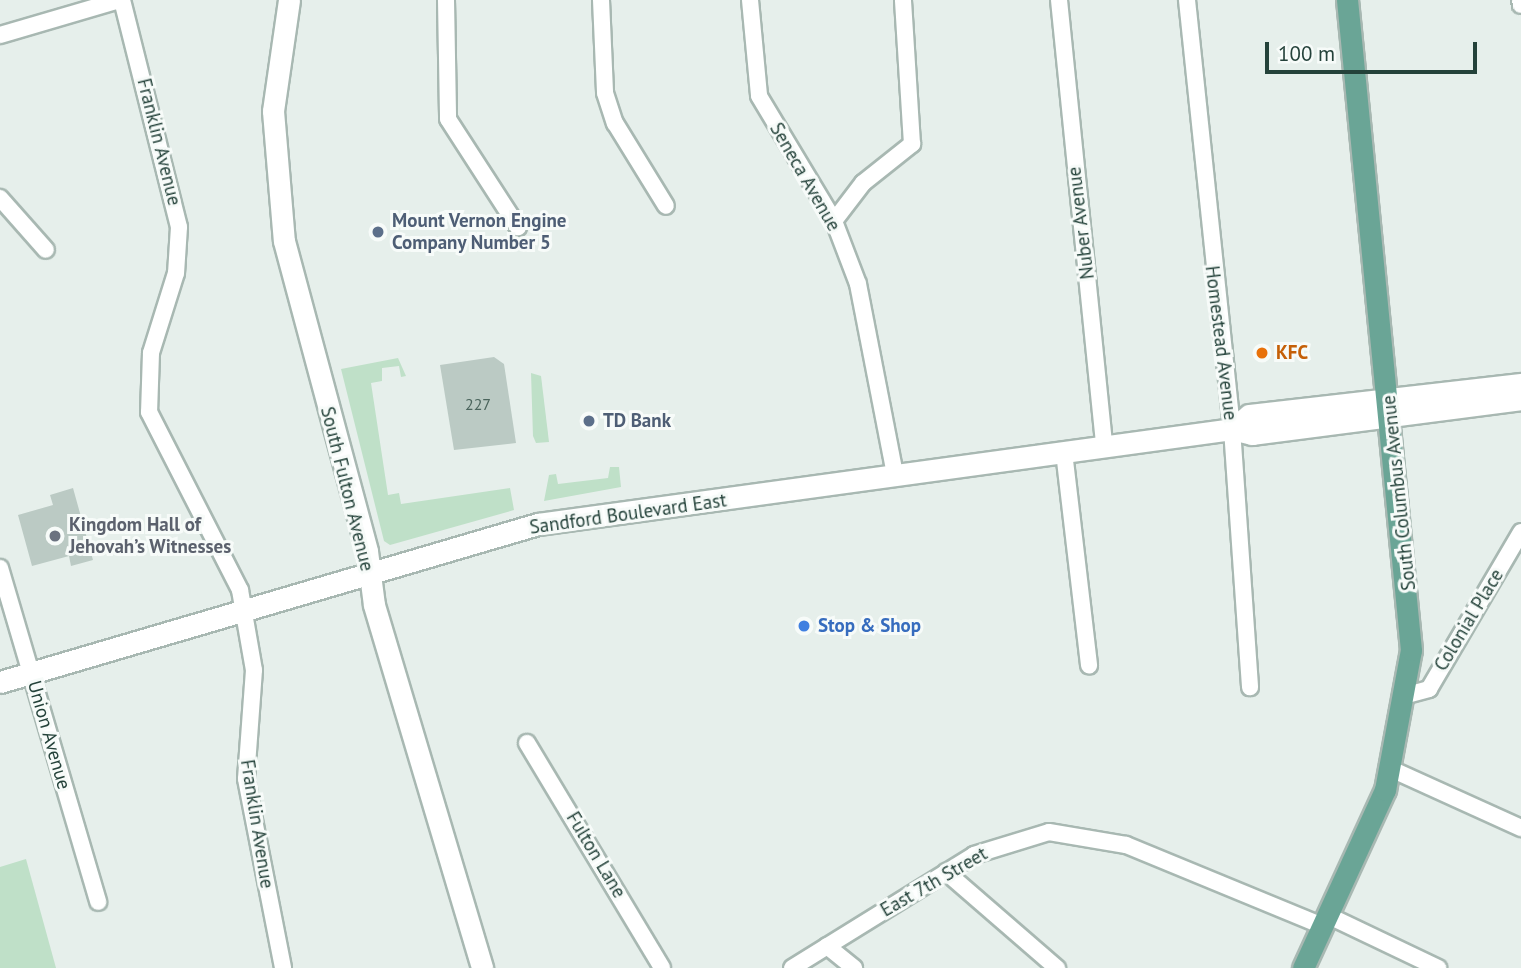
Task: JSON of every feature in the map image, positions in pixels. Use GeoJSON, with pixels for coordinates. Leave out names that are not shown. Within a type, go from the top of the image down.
{"type":"FeatureCollection","features":[{"type":"Feature","properties":{"kind":"main road","name":"South Columbus Avenue"},"geometry":{"type":"LineString","coordinates":[[1303,968],[1391,769],[1407,695],[1410,597],[1347,0]]}},
{"type":"Feature","properties":{"kind":"street"},"geometry":{"type":"LineString","coordinates":[[0,35],[121,0]]}},
{"type":"Feature","properties":{"kind":"street","name":"Franklin Avenue"},"geometry":{"type":"LineString","coordinates":[[121,0],[179,227],[176,273],[151,353],[149,412],[222,549],[245,613],[254,670],[246,779],[283,968]]}},
{"type":"Feature","properties":{"kind":"street","name":"South Fulton Avenue"},"geometry":{"type":"LineString","coordinates":[[289,0],[272,111],[279,212],[370,577],[482,968]]}},
{"type":"Feature","properties":{"kind":"street"},"geometry":{"type":"LineString","coordinates":[[446,0],[448,119],[518,227]]}},
{"type":"Feature","properties":{"kind":"street"},"geometry":{"type":"LineString","coordinates":[[601,0],[603,76],[615,123],[666,206]]}},
{"type":"Feature","properties":{"kind":"street","name":"Seneca Avenue"},"geometry":{"type":"LineString","coordinates":[[750,0],[759,96],[834,221],[858,284],[895,475]]}},
{"type":"Feature","properties":{"kind":"street"},"geometry":{"type":"LineString","coordinates":[[834,221],[863,183],[912,144],[903,0]]}},
{"type":"Feature","properties":{"kind":"street","name":"Nuber Avenue"},"geometry":{"type":"LineString","coordinates":[[1059,0],[1104,446]]}},
{"type":"Feature","properties":{"kind":"street","name":"Homestead Avenue"},"geometry":{"type":"LineString","coordinates":[[1187,0],[1224,394],[1232,429],[1250,687]]}},
{"type":"Feature","properties":{"kind":"street"},"geometry":{"type":"LineString","coordinates":[[1520,0],[1521,5]]}},
{"type":"Feature","properties":{"kind":"street"},"geometry":{"type":"LineString","coordinates":[[0,198],[46,250]]}},
{"type":"Feature","properties":{"kind":"street","name":"Sandford Boulevard East"},"geometry":{"type":"LineString","coordinates":[[1390,409],[1521,384]]}},
{"type":"Feature","properties":{"kind":"street","name":"Sandford Boulevard East"},"geometry":{"type":"LineString","coordinates":[[0,682],[370,577],[538,524],[1232,429],[1249,415],[1390,409],[1521,399]]}},
{"type":"Feature","properties":{"kind":"street"},"geometry":{"type":"LineString","coordinates":[[1064,452],[1089,666]]}},
{"type":"Feature","properties":{"kind":"street","name":"Colonial Place"},"geometry":{"type":"LineString","coordinates":[[1407,695],[1429,689],[1521,532]]}},
{"type":"Feature","properties":{"kind":"street","name":"Union Avenue"},"geometry":{"type":"LineString","coordinates":[[0,568],[98,902]]}},
{"type":"Feature","properties":{"kind":"street","name":"Fulton Lane"},"geometry":{"type":"LineString","coordinates":[[527,743],[662,968]]}},
{"type":"Feature","properties":{"kind":"street"},"geometry":{"type":"LineString","coordinates":[[1391,769],[1521,828]]}},
{"type":"Feature","properties":{"kind":"street","name":"East 7th Street"},"geometry":{"type":"LineString","coordinates":[[792,968],[946,872],[1024,836],[1092,835],[1326,921],[1438,968]]}},
{"type":"Feature","properties":{"kind":"street"},"geometry":{"type":"LineString","coordinates":[[946,872],[1057,968]]}},
{"type":"Feature","properties":{"kind":"street"},"geometry":{"type":"LineString","coordinates":[[827,946],[854,968]]}},
{"type":"Feature","properties":{"kind":"green space"},"geometry":{"type":"Polygon","coordinates":[[[398,358],[406,376],[401,377],[399,366],[382,368],[382,381],[371,383],[388,495],[399,493],[401,504],[510,488],[514,510],[390,545],[384,541],[341,369],[398,358]]]}},
{"type":"Feature","properties":{"kind":"green space"},"geometry":{"type":"Polygon","coordinates":[[[531,373],[541,376],[549,442],[536,443],[533,436],[531,373]]]}},
{"type":"Feature","properties":{"kind":"green space"},"geometry":{"type":"Polygon","coordinates":[[[610,467],[619,467],[621,487],[544,501],[549,475],[556,474],[558,484],[608,478],[610,467]]]}},
{"type":"Feature","properties":{"kind":"green space"},"geometry":{"type":"Polygon","coordinates":[[[26,859],[56,968],[0,968],[0,867],[26,859]]]}},
{"type":"Feature","properties":{"kind":"building"},"geometry":{"type":"Polygon","coordinates":[[[494,357],[504,364],[516,443],[454,450],[440,365],[494,357]]]}},
{"type":"Feature","properties":{"kind":"building","name":"Kingdom Hall of Jehovah’s Witnesses"},"geometry":{"type":"Polygon","coordinates":[[[73,488],[93,560],[71,566],[69,556],[32,566],[18,515],[53,505],[50,495],[73,488]]]}},
{"type":"Feature","properties":{"kind":"place","name":"Mount Vernon Engine Company Number 5"},"geometry":{"type":"Point","coordinates":[378,232]}},
{"type":"Feature","properties":{"kind":"place","name":"KFC"},"geometry":{"type":"Point","coordinates":[1262,353]}},
{"type":"Feature","properties":{"kind":"place","name":"TD Bank"},"geometry":{"type":"Point","coordinates":[589,421]}},
{"type":"Feature","properties":{"kind":"place","name":"Kingdom Hall of Jehovah’s Witnesses"},"geometry":{"type":"Point","coordinates":[55,536]}},
{"type":"Feature","properties":{"kind":"place","name":"Stop & Shop"},"geometry":{"type":"Point","coordinates":[804,626]}}]}
